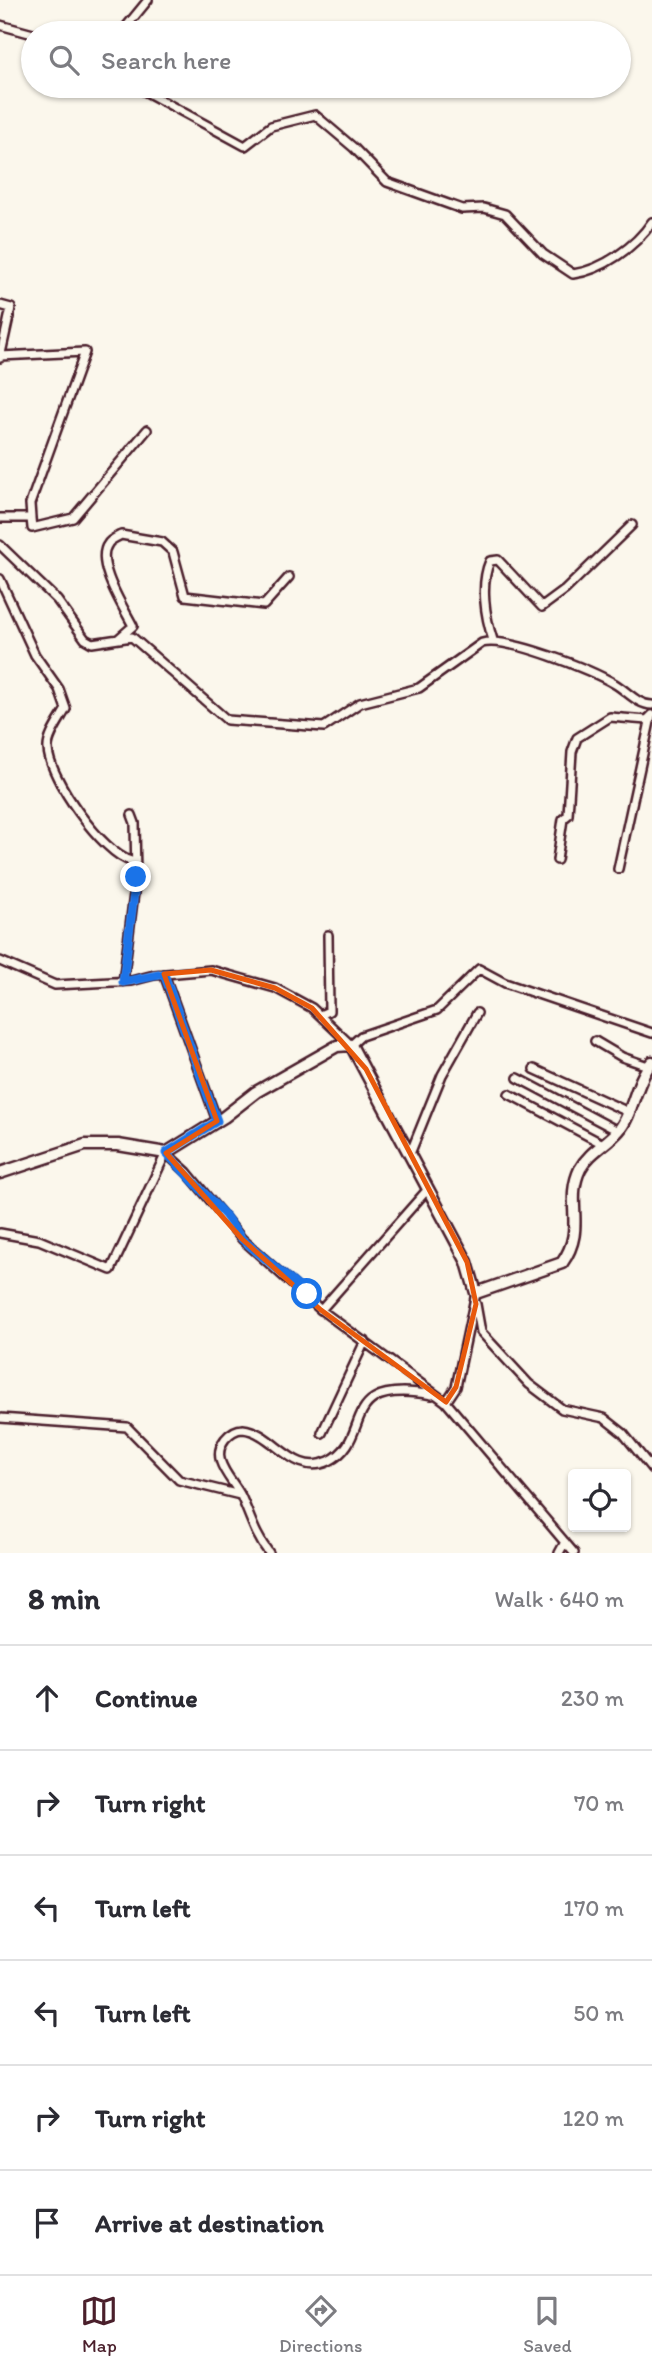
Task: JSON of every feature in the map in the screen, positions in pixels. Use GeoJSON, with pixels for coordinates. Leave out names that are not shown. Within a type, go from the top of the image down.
{"type":"FeatureCollection","features":[{"type":"Feature","properties":{"kind":"street"},"geometry":{"type":"LineString","coordinates":[[131,21],[148,0]]}},
{"type":"Feature","properties":{"kind":"street"},"geometry":{"type":"LineString","coordinates":[[0,25],[21,31]]}},
{"type":"Feature","properties":{"kind":"street"},"geometry":{"type":"LineString","coordinates":[[157,98],[245,146],[271,126],[316,115],[387,182],[462,209],[484,208],[505,214],[543,254],[573,274],[586,272],[630,248],[652,222]]}},
{"type":"Feature","properties":{"kind":"street"},"geometry":{"type":"LineString","coordinates":[[0,305],[10,308],[0,357],[85,352],[30,504],[32,528],[73,518],[147,430]]}},
{"type":"Feature","properties":{"kind":"street"},"geometry":{"type":"LineString","coordinates":[[0,518],[31,518]]}},
{"type":"Feature","properties":{"kind":"street"},"geometry":{"type":"LineString","coordinates":[[493,640],[485,615],[485,574],[490,561],[498,559],[542,607],[565,590],[632,525]]}},
{"type":"Feature","properties":{"kind":"street"},"geometry":{"type":"LineString","coordinates":[[118,639],[133,626],[109,579],[103,556],[108,543],[121,535],[162,542],[173,552],[185,596],[264,606],[289,577]]}},
{"type":"Feature","properties":{"kind":"street"},"geometry":{"type":"LineString","coordinates":[[0,545],[58,600],[85,639],[92,643],[132,637],[227,720],[324,727],[360,703],[419,688],[482,643],[493,640],[521,647],[591,673],[639,701],[652,705]]}},
{"type":"Feature","properties":{"kind":"street"},"geometry":{"type":"LineString","coordinates":[[0,579],[36,655],[59,689],[66,709],[49,741],[48,750],[56,776],[65,793],[107,845],[122,859],[131,861]]}},
{"type":"Feature","properties":{"kind":"street"},"geometry":{"type":"LineString","coordinates":[[557,860],[563,818],[568,815],[572,752],[577,738],[610,717],[647,720],[651,716]]}},
{"type":"Feature","properties":{"kind":"street"},"geometry":{"type":"LineString","coordinates":[[618,869],[651,716]]}},
{"type":"Feature","properties":{"kind":"street"},"geometry":{"type":"LineString","coordinates":[[123,982],[136,877],[132,815]]}},
{"type":"Feature","properties":{"kind":"street"},"geometry":{"type":"LineString","coordinates":[[320,1015],[329,1011],[328,935]]}},
{"type":"Feature","properties":{"kind":"street"},"geometry":{"type":"LineString","coordinates":[[0,961],[55,985],[123,982],[164,974],[211,970],[275,988],[320,1015],[351,1045],[467,1262],[476,1293],[456,1387],[446,1402]]}},
{"type":"Feature","properties":{"kind":"street"},"geometry":{"type":"LineString","coordinates":[[0,1233],[39,1240],[111,1269],[166,1153],[217,1121],[256,1092],[337,1046],[351,1045],[361,1036],[437,1010],[479,969],[505,984],[652,1032]]}},
{"type":"Feature","properties":{"kind":"street"},"geometry":{"type":"LineString","coordinates":[[164,974],[217,1121]]}},
{"type":"Feature","properties":{"kind":"street"},"geometry":{"type":"LineString","coordinates":[[410,1154],[442,1075],[477,1013]]}},
{"type":"Feature","properties":{"kind":"street"},"geometry":{"type":"LineString","coordinates":[[476,1293],[562,1263],[570,1251],[576,1228],[573,1200],[581,1168],[618,1131],[650,1064],[622,1057],[595,1041]]}},
{"type":"Feature","properties":{"kind":"street"},"geometry":{"type":"LineString","coordinates":[[534,1069],[626,1111]]}},
{"type":"Feature","properties":{"kind":"street"},"geometry":{"type":"LineString","coordinates":[[518,1078],[618,1131]]}},
{"type":"Feature","properties":{"kind":"street"},"geometry":{"type":"LineString","coordinates":[[509,1094],[603,1144]]}},
{"type":"Feature","properties":{"kind":"street"},"geometry":{"type":"LineString","coordinates":[[0,1172],[85,1145],[118,1145],[166,1153],[225,1215],[242,1239],[321,1310],[434,1396],[446,1402],[574,1553]]}},
{"type":"Feature","properties":{"kind":"street"},"geometry":{"type":"LineString","coordinates":[[321,1310],[428,1189]]}},
{"type":"Feature","properties":{"kind":"street"},"geometry":{"type":"LineString","coordinates":[[475,1304],[481,1332],[529,1384],[562,1409],[604,1418],[623,1433],[652,1469]]}},
{"type":"Feature","properties":{"kind":"street"},"geometry":{"type":"LineString","coordinates":[[322,1433],[365,1341]]}},
{"type":"Feature","properties":{"kind":"street"},"geometry":{"type":"LineString","coordinates":[[269,1553],[248,1518],[241,1495],[223,1469],[220,1455],[223,1442],[232,1432],[241,1429],[254,1432],[289,1457],[322,1464],[336,1457],[345,1447],[361,1410],[372,1401],[392,1391],[434,1396]]}},
{"type":"Feature","properties":{"kind":"street"},"geometry":{"type":"LineString","coordinates":[[0,1418],[127,1427],[179,1480],[241,1495]]}},
{"type":"Feature","properties":{"kind":"street"},"geometry":{"type":"LineString","coordinates":[[559,1553],[565,1542]]}},
{"type":"Feature","properties":{"kind":"highlighted area"},"geometry":{"type":"Polygon","coordinates":[[[211,970],[275,988],[312,1008],[366,1069],[467,1262],[476,1304],[456,1387],[446,1402],[321,1310],[242,1239],[166,1153],[217,1121],[164,974],[211,970]]]}},
{"type":"Feature","properties":{"kind":"route"},"geometry":{"type":"LineString","coordinates":[[136,877],[123,982],[164,974],[217,1121],[166,1153],[187,1172],[225,1215],[242,1239],[307,1294]]}}]}
